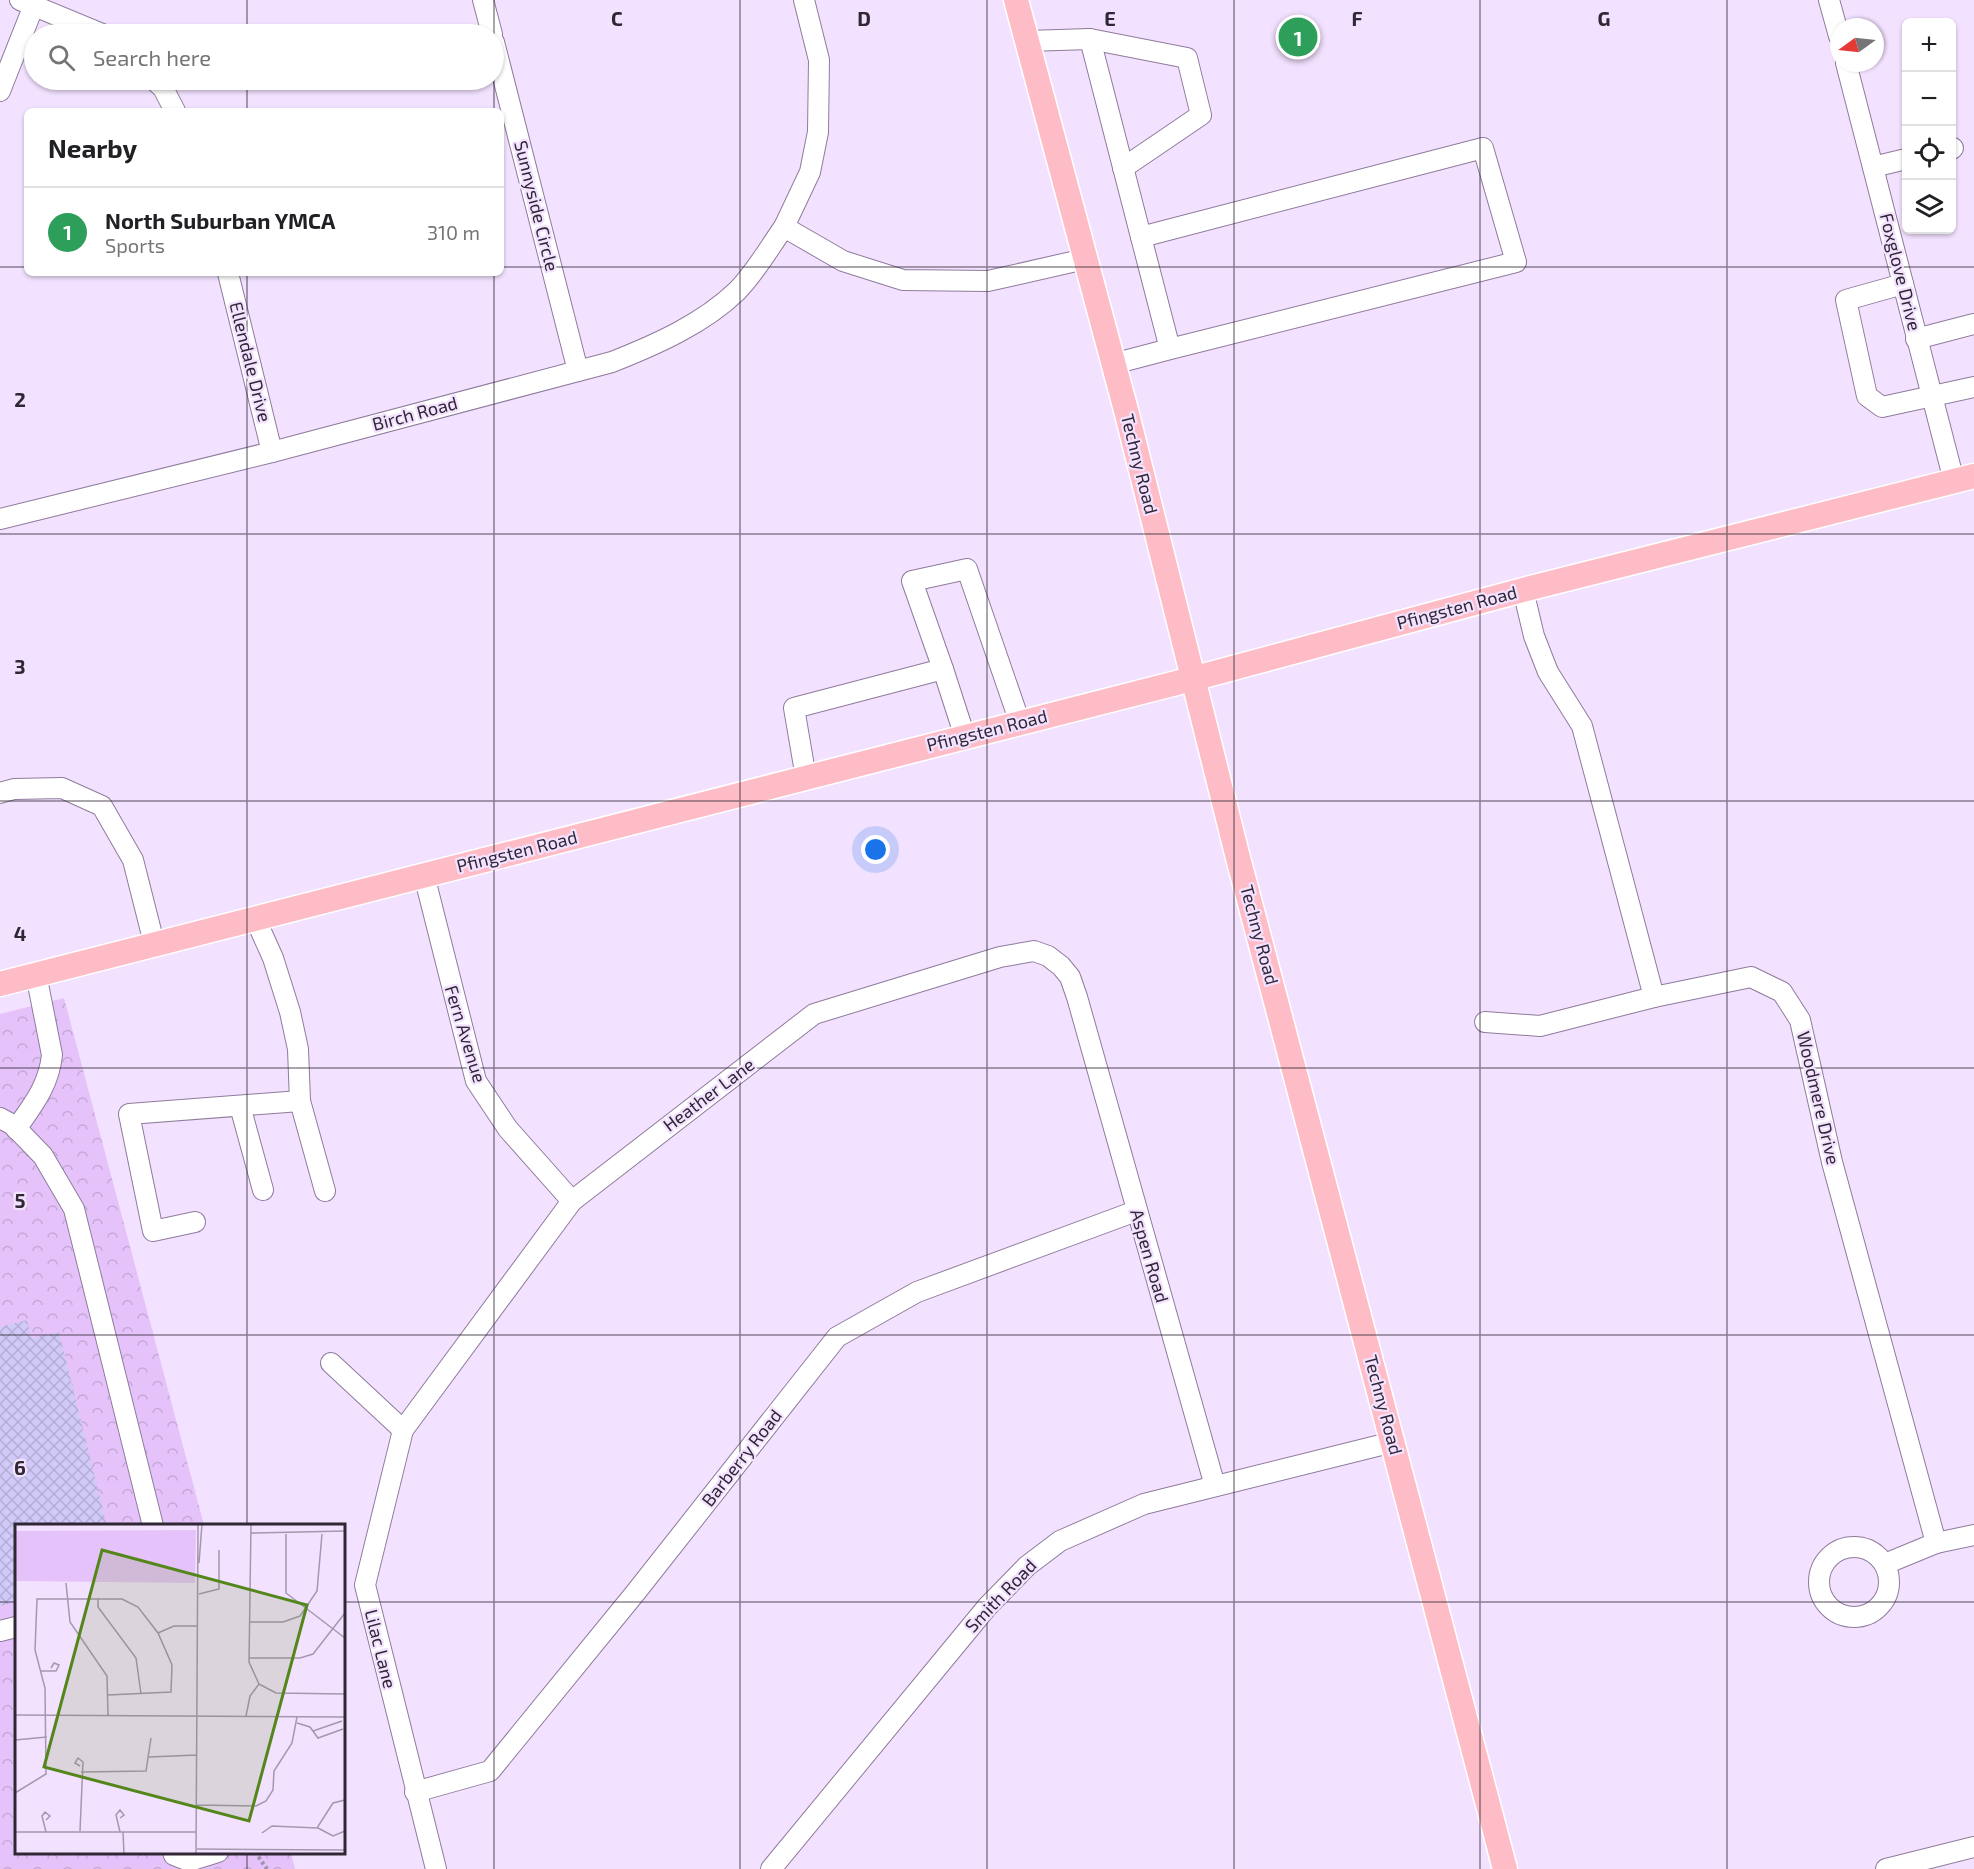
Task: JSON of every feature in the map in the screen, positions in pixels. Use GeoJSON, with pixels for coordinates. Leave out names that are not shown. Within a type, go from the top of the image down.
{"type":"FeatureCollection","features":[{"type":"Feature","properties":{"kind":"main road","name":"Techny Road"},"geometry":{"type":"LineString","coordinates":[[1016,0],[1505,1869]]}},
{"type":"Feature","properties":{"kind":"main road","name":"Pfingsten Road"},"geometry":{"type":"LineString","coordinates":[[0,984],[1192,679],[1523,590],[1964,478]]}},
{"type":"Feature","properties":{"kind":"street"},"geometry":{"type":"LineString","coordinates":[[483,0],[489,24]]}},
{"type":"Feature","properties":{"kind":"street","name":"Birch Road"},"geometry":{"type":"LineString","coordinates":[[0,519],[272,452],[578,371],[621,358],[691,325],[738,291],[784,227],[810,172],[818,132],[819,60],[804,0]]}},
{"type":"Feature","properties":{"kind":"street"},"geometry":{"type":"LineString","coordinates":[[1829,0],[1834,18]]}},
{"type":"Feature","properties":{"kind":"street"},"geometry":{"type":"LineString","coordinates":[[0,91],[30,2],[80,24]]}},
{"type":"Feature","properties":{"kind":"street"},"geometry":{"type":"LineString","coordinates":[[1090,39],[1170,349]]}},
{"type":"Feature","properties":{"kind":"street"},"geometry":{"type":"LineString","coordinates":[[1027,42],[1090,39],[1186,58],[1201,116],[1123,168]]}},
{"type":"Feature","properties":{"kind":"street","name":"Foxglove Drive"},"geometry":{"type":"LineString","coordinates":[[1848,72],[1931,396],[1964,478]]}},
{"type":"Feature","properties":{"kind":"street","name":"Sunnyside Circle"},"geometry":{"type":"LineString","coordinates":[[504,81],[578,371]]}},
{"type":"Feature","properties":{"kind":"street"},"geometry":{"type":"LineString","coordinates":[[165,90],[174,108]]}},
{"type":"Feature","properties":{"kind":"street"},"geometry":{"type":"LineString","coordinates":[[1113,364],[1516,262],[1483,148],[1141,237]]}},
{"type":"Feature","properties":{"kind":"street"},"geometry":{"type":"LineString","coordinates":[[1873,167],[1902,160]]}},
{"type":"Feature","properties":{"kind":"street"},"geometry":{"type":"LineString","coordinates":[[784,227],[843,261],[903,279],[988,281],[1085,259]]}},
{"type":"Feature","properties":{"kind":"street","name":"Ellendale Drive"},"geometry":{"type":"LineString","coordinates":[[229,276],[272,452]]}},
{"type":"Feature","properties":{"kind":"street"},"geometry":{"type":"LineString","coordinates":[[1903,284],[1846,300],[1867,396],[1882,407],[1974,387]]}},
{"type":"Feature","properties":{"kind":"street"},"geometry":{"type":"LineString","coordinates":[[1916,339],[1974,324]]}},
{"type":"Feature","properties":{"kind":"street"},"geometry":{"type":"LineString","coordinates":[[965,737],[912,581],[967,569],[1020,723]]}},
{"type":"Feature","properties":{"kind":"street"},"geometry":{"type":"LineString","coordinates":[[1523,590],[1534,636],[1548,672],[1582,726],[1654,997]]}},
{"type":"Feature","properties":{"kind":"street"},"geometry":{"type":"LineString","coordinates":[[806,778],[794,708],[943,669]]}},
{"type":"Feature","properties":{"kind":"street"},"geometry":{"type":"LineString","coordinates":[[0,793],[14,789],[62,788],[102,806],[133,860],[154,943]]}},
{"type":"Feature","properties":{"kind":"street","name":"Fern Avenue"},"geometry":{"type":"LineString","coordinates":[[424,875],[476,1081],[508,1129],[572,1201]]}},
{"type":"Feature","properties":{"kind":"street"},"geometry":{"type":"LineString","coordinates":[[255,918],[273,958],[290,1012],[298,1049],[300,1101],[325,1191]]}},
{"type":"Feature","properties":{"kind":"street","name":"Heather Lane"},"geometry":{"type":"LineString","coordinates":[[403,1430],[572,1201],[814,1014],[1000,957],[1034,951],[1048,956],[1070,977],[1084,1026]]}},
{"type":"Feature","properties":{"kind":"street"},"geometry":{"type":"LineString","coordinates":[[36,974],[52,1055],[50,1069],[45,1088],[8,1124],[43,1156],[74,1209],[153,1524]]}},
{"type":"Feature","properties":{"kind":"street","name":"Woodmere Drive"},"geometry":{"type":"LineString","coordinates":[[1485,1022],[1540,1026],[1654,997],[1751,977],[1782,992],[1800,1020],[1832,1162],[1936,1543]]}},
{"type":"Feature","properties":{"kind":"street","name":"Aspen Road"},"geometry":{"type":"LineString","coordinates":[[1084,1026],[1215,1486]]}},
{"type":"Feature","properties":{"kind":"street"},"geometry":{"type":"LineString","coordinates":[[195,1222],[153,1231],[129,1114],[300,1101]]}},
{"type":"Feature","properties":{"kind":"street"},"geometry":{"type":"LineString","coordinates":[[240,1106],[263,1190]]}},
{"type":"Feature","properties":{"kind":"street","name":"Barberry Road"},"geometry":{"type":"LineString","coordinates":[[415,1792],[490,1771],[636,1592],[837,1337],[917,1292],[1136,1211]]}},
{"type":"Feature","properties":{"kind":"street"},"geometry":{"type":"LineString","coordinates":[[331,1363],[403,1430]]}},
{"type":"Feature","properties":{"kind":"street","name":"Lilac Lane"},"geometry":{"type":"LineString","coordinates":[[403,1430],[365,1585],[436,1869]]}},
{"type":"Feature","properties":{"kind":"street","name":"Smith Road"},"geometry":{"type":"LineString","coordinates":[[771,1869],[987,1607],[1027,1566],[1060,1541],[1144,1504],[1393,1442]]}},
{"type":"Feature","properties":{"kind":"street"},"geometry":{"type":"LineString","coordinates":[[1885,1564],[1936,1543],[1974,1535]]}},
{"type":"Feature","properties":{"kind":"street"},"geometry":{"type":"LineString","coordinates":[[0,1631],[15,1627]]}},
{"type":"Feature","properties":{"kind":"street"},"geometry":{"type":"LineString","coordinates":[[1886,1869],[1974,1847]]}},
{"type":"Feature","properties":{"kind":"street"},"geometry":{"type":"LineString","coordinates":[[174,1854],[189,1861],[212,1854]]}},
{"type":"Feature","properties":{"kind":"path"},"geometry":{"type":"LineString","coordinates":[[256,1854],[267,1869]]}},
{"type":"Feature","properties":{"kind":"green space"},"geometry":{"type":"Polygon","coordinates":[[[64,998],[204,1524],[15,1524],[15,1854],[291,1854],[295,1869],[0,1869],[0,1014],[64,998]]]}},
{"type":"Feature","properties":{"kind":"building"},"geometry":{"type":"Polygon","coordinates":[[[27,1320],[31,1338],[59,1332],[107,1524],[15,1524],[15,1602],[0,1606],[0,1327],[27,1320]]]}},
{"type":"Feature","properties":{"kind":"place","name":"North Suburban YMCA"},"geometry":{"type":"Point","coordinates":[1298,37]}}]}
